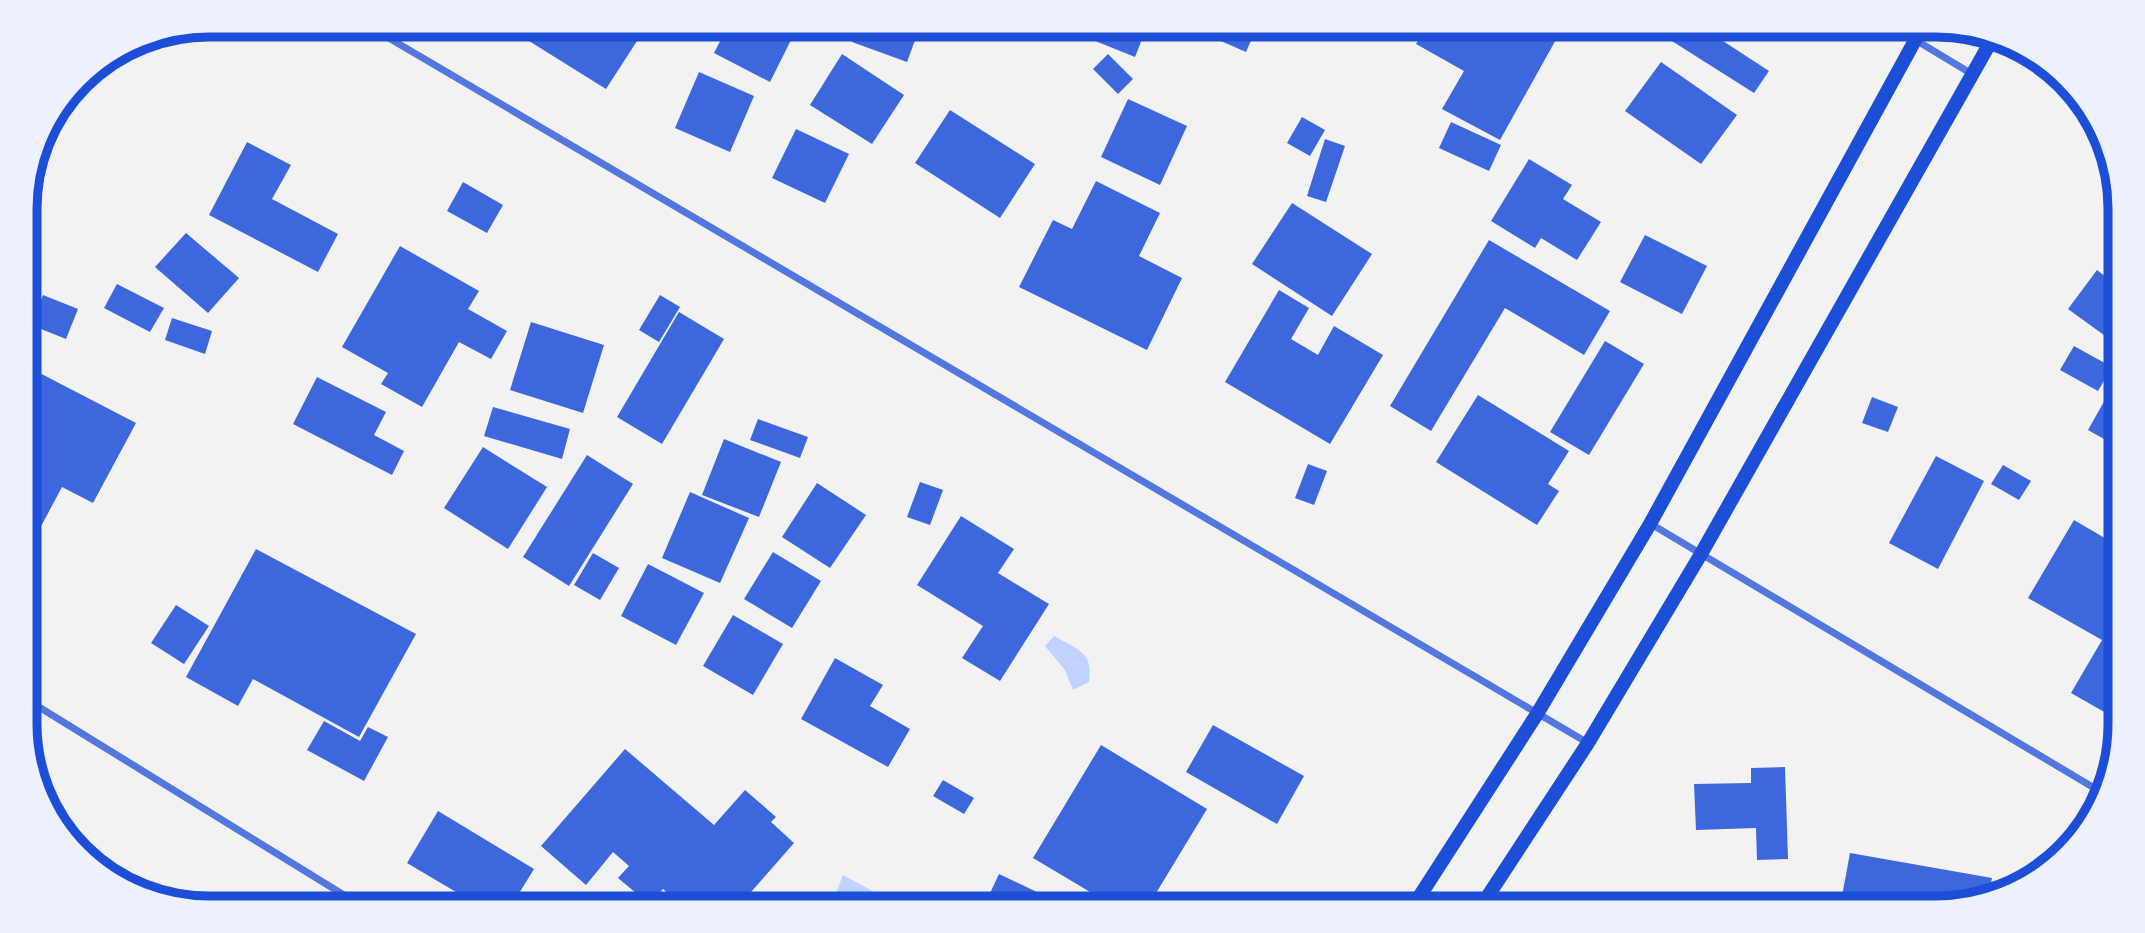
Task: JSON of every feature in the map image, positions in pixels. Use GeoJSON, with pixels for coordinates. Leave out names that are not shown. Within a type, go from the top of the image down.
{"type":"FeatureCollection","features":[{"type":"Feature","properties":{"kind":"main road"},"geometry":{"type":"LineString","coordinates":[[1420,896],[1538,714],[1650,524],[1917,37]]}},
{"type":"Feature","properties":{"kind":"main road"},"geometry":{"type":"LineString","coordinates":[[1488,896],[1588,743],[1701,554],[1988,46]]}},
{"type":"Feature","properties":{"kind":"street"},"geometry":{"type":"LineString","coordinates":[[387,37],[1588,743]]}},
{"type":"Feature","properties":{"kind":"street"},"geometry":{"type":"LineString","coordinates":[[1910,37],[1972,74]]}},
{"type":"Feature","properties":{"kind":"street"},"geometry":{"type":"LineString","coordinates":[[1650,524],[2095,789]]}},
{"type":"Feature","properties":{"kind":"street"},"geometry":{"type":"LineString","coordinates":[[37,706],[346,896]]}},
{"type":"Feature","properties":{"kind":"water"},"geometry":{"type":"Polygon","coordinates":[[[1054,636],[1076,648],[1086,658],[1090,672],[1089,682],[1073,690],[1065,670],[1045,646],[1054,636]]]}},
{"type":"Feature","properties":{"kind":"water"},"geometry":{"type":"Polygon","coordinates":[[[843,875],[879,896],[835,896],[843,875]]]}},
{"type":"Feature","properties":{"kind":"building"},"geometry":{"type":"Polygon","coordinates":[[[523,37],[640,37],[606,89],[523,37]]]}},
{"type":"Feature","properties":{"kind":"building"},"geometry":{"type":"Polygon","coordinates":[[[722,37],[792,37],[770,82],[714,53],[722,37]]]}},
{"type":"Feature","properties":{"kind":"building"},"geometry":{"type":"Polygon","coordinates":[[[854,37],[916,37],[907,62],[852,42],[854,37]]]}},
{"type":"Feature","properties":{"kind":"building"},"geometry":{"type":"Polygon","coordinates":[[[1085,37],[1143,37],[1135,57],[1085,37]]]}},
{"type":"Feature","properties":{"kind":"building"},"geometry":{"type":"Polygon","coordinates":[[[1212,37],[1252,37],[1246,52],[1212,37]]]}},
{"type":"Feature","properties":{"kind":"building"},"geometry":{"type":"Polygon","coordinates":[[[1420,37],[1557,37],[1500,140],[1442,109],[1464,71],[1416,44],[1420,37]]]}},
{"type":"Feature","properties":{"kind":"building"},"geometry":{"type":"Polygon","coordinates":[[[1666,37],[1717,37],[1769,71],[1754,93],[1666,37]]]}},
{"type":"Feature","properties":{"kind":"building"},"geometry":{"type":"Polygon","coordinates":[[[842,54],[904,95],[872,144],[810,105],[842,54]]]}},
{"type":"Feature","properties":{"kind":"building"},"geometry":{"type":"Polygon","coordinates":[[[1108,54],[1133,79],[1118,94],[1093,69],[1108,54]]]}},
{"type":"Feature","properties":{"kind":"building"},"geometry":{"type":"Polygon","coordinates":[[[1661,62],[1737,115],[1701,164],[1625,111],[1661,62]]]}},
{"type":"Feature","properties":{"kind":"building"},"geometry":{"type":"Polygon","coordinates":[[[699,72],[754,96],[730,152],[675,128],[699,72]]]}},
{"type":"Feature","properties":{"kind":"building"},"geometry":{"type":"Polygon","coordinates":[[[1128,99],[1187,126],[1160,185],[1101,157],[1128,99]]]}},
{"type":"Feature","properties":{"kind":"building"},"geometry":{"type":"Polygon","coordinates":[[[950,110],[1035,164],[1000,218],[915,163],[950,110]]]}},
{"type":"Feature","properties":{"kind":"building"},"geometry":{"type":"Polygon","coordinates":[[[1302,117],[1325,130],[1310,156],[1287,143],[1302,117]]]}},
{"type":"Feature","properties":{"kind":"building"},"geometry":{"type":"Polygon","coordinates":[[[1451,122],[1501,145],[1489,171],[1439,148],[1451,122]]]}},
{"type":"Feature","properties":{"kind":"building"},"geometry":{"type":"Polygon","coordinates":[[[796,129],[849,154],[825,203],[772,178],[796,129]]]}},
{"type":"Feature","properties":{"kind":"building"},"geometry":{"type":"Polygon","coordinates":[[[1325,139],[1345,146],[1326,202],[1307,196],[1325,139]]]}},
{"type":"Feature","properties":{"kind":"building"},"geometry":{"type":"Polygon","coordinates":[[[247,142],[291,165],[272,199],[338,234],[318,272],[209,215],[247,142]]]}},
{"type":"Feature","properties":{"kind":"building"},"geometry":{"type":"Polygon","coordinates":[[[1529,159],[1572,185],[1563,199],[1601,222],[1577,260],[1541,238],[1535,248],[1491,221],[1529,159]]]}},
{"type":"Feature","properties":{"kind":"building"},"geometry":{"type":"Polygon","coordinates":[[[1096,181],[1160,213],[1139,256],[1182,278],[1147,350],[1019,287],[1053,220],[1072,229],[1096,181]]]}},
{"type":"Feature","properties":{"kind":"building"},"geometry":{"type":"Polygon","coordinates":[[[463,182],[503,205],[487,233],[447,211],[463,182]]]}},
{"type":"Feature","properties":{"kind":"building"},"geometry":{"type":"Polygon","coordinates":[[[1292,203],[1372,254],[1332,316],[1252,264],[1292,203]]]}},
{"type":"Feature","properties":{"kind":"building"},"geometry":{"type":"Polygon","coordinates":[[[186,233],[239,278],[208,313],[155,267],[186,233]]]}},
{"type":"Feature","properties":{"kind":"building"},"geometry":{"type":"Polygon","coordinates":[[[1645,235],[1707,266],[1682,314],[1620,282],[1645,235]]]}},
{"type":"Feature","properties":{"kind":"building"},"geometry":{"type":"Polygon","coordinates":[[[1489,240],[1610,311],[1584,355],[1505,308],[1431,431],[1390,406],[1489,240]]]}},
{"type":"Feature","properties":{"kind":"building"},"geometry":{"type":"Polygon","coordinates":[[[400,246],[479,291],[468,309],[507,331],[491,359],[459,342],[422,407],[381,384],[388,373],[342,347],[400,246]]]}},
{"type":"Feature","properties":{"kind":"building"},"geometry":{"type":"Polygon","coordinates":[[[2097,270],[2108,278],[2108,338],[2068,309],[2097,270]]]}},
{"type":"Feature","properties":{"kind":"building"},"geometry":{"type":"Polygon","coordinates":[[[117,284],[164,308],[150,332],[104,308],[117,284]]]}},
{"type":"Feature","properties":{"kind":"building"},"geometry":{"type":"Polygon","coordinates":[[[1279,290],[1309,308],[1291,339],[1318,355],[1334,326],[1383,355],[1330,444],[1225,382],[1279,290]]]}},
{"type":"Feature","properties":{"kind":"building"},"geometry":{"type":"Polygon","coordinates":[[[43,295],[78,309],[66,339],[37,327],[37,310],[43,295]]]}},
{"type":"Feature","properties":{"kind":"building"},"geometry":{"type":"Polygon","coordinates":[[[660,295],[680,307],[659,342],[639,330],[660,295]]]}},
{"type":"Feature","properties":{"kind":"building"},"geometry":{"type":"Polygon","coordinates":[[[679,312],[724,339],[662,444],[617,417],[679,312]]]}},
{"type":"Feature","properties":{"kind":"building"},"geometry":{"type":"Polygon","coordinates":[[[172,318],[212,331],[205,354],[165,340],[172,318]]]}},
{"type":"Feature","properties":{"kind":"building"},"geometry":{"type":"Polygon","coordinates":[[[531,322],[604,345],[583,413],[510,390],[531,322]]]}},
{"type":"Feature","properties":{"kind":"building"},"geometry":{"type":"Polygon","coordinates":[[[1605,341],[1644,364],[1589,455],[1550,432],[1605,341]]]}},
{"type":"Feature","properties":{"kind":"building"},"geometry":{"type":"Polygon","coordinates":[[[2074,346],[2108,365],[2108,374],[2098,391],[2060,370],[2074,346]]]}},
{"type":"Feature","properties":{"kind":"building"},"geometry":{"type":"Polygon","coordinates":[[[37,372],[136,423],[93,503],[62,487],[38,532],[37,372]]]}},
{"type":"Feature","properties":{"kind":"building"},"geometry":{"type":"Polygon","coordinates":[[[317,377],[386,412],[374,435],[404,451],[392,475],[293,424],[317,377]]]}},
{"type":"Feature","properties":{"kind":"building"},"geometry":{"type":"Polygon","coordinates":[[[2108,394],[2108,441],[2088,430],[2108,394]]]}},
{"type":"Feature","properties":{"kind":"building"},"geometry":{"type":"Polygon","coordinates":[[[1478,395],[1569,451],[1548,484],[1559,491],[1537,525],[1436,462],[1478,395]]]}},
{"type":"Feature","properties":{"kind":"building"},"geometry":{"type":"Polygon","coordinates":[[[1872,397],[1898,407],[1888,432],[1862,423],[1872,397]]]}},
{"type":"Feature","properties":{"kind":"building"},"geometry":{"type":"Polygon","coordinates":[[[493,407],[570,429],[562,459],[484,436],[493,407]]]}},
{"type":"Feature","properties":{"kind":"building"},"geometry":{"type":"Polygon","coordinates":[[[758,419],[808,437],[800,458],[750,440],[758,419]]]}},
{"type":"Feature","properties":{"kind":"building"},"geometry":{"type":"Polygon","coordinates":[[[724,439],[781,462],[759,517],[702,495],[724,439]]]}},
{"type":"Feature","properties":{"kind":"building"},"geometry":{"type":"Polygon","coordinates":[[[483,447],[547,487],[508,549],[444,508],[483,447]]]}},
{"type":"Feature","properties":{"kind":"building"},"geometry":{"type":"Polygon","coordinates":[[[587,455],[633,484],[569,586],[523,557],[587,455]]]}},
{"type":"Feature","properties":{"kind":"building"},"geometry":{"type":"Polygon","coordinates":[[[1936,456],[1984,481],[1938,569],[1889,543],[1936,456]]]}},
{"type":"Feature","properties":{"kind":"building"},"geometry":{"type":"Polygon","coordinates":[[[1308,464],[1327,471],[1314,505],[1295,498],[1308,464]]]}},
{"type":"Feature","properties":{"kind":"building"},"geometry":{"type":"Polygon","coordinates":[[[2003,465],[2031,481],[2019,500],[1991,484],[2003,465]]]}},
{"type":"Feature","properties":{"kind":"building"},"geometry":{"type":"Polygon","coordinates":[[[920,482],[943,490],[930,525],[907,517],[920,482]]]}},
{"type":"Feature","properties":{"kind":"building"},"geometry":{"type":"Polygon","coordinates":[[[817,483],[866,515],[830,568],[782,537],[817,483]]]}},
{"type":"Feature","properties":{"kind":"building"},"geometry":{"type":"Polygon","coordinates":[[[690,492],[749,518],[720,583],[662,558],[690,492]]]}},
{"type":"Feature","properties":{"kind":"building"},"geometry":{"type":"Polygon","coordinates":[[[961,516],[1014,549],[998,573],[1049,604],[1000,681],[962,658],[983,626],[917,585],[961,516]]]}},
{"type":"Feature","properties":{"kind":"building"},"geometry":{"type":"Polygon","coordinates":[[[2074,520],[2108,540],[2108,714],[2071,693],[2102,640],[2028,598],[2074,520]]]}},
{"type":"Feature","properties":{"kind":"building"},"geometry":{"type":"Polygon","coordinates":[[[256,549],[416,634],[359,737],[253,679],[238,706],[186,677],[256,549]]]}},
{"type":"Feature","properties":{"kind":"building"},"geometry":{"type":"Polygon","coordinates":[[[773,552],[821,581],[792,628],[744,599],[773,552]]]}},
{"type":"Feature","properties":{"kind":"building"},"geometry":{"type":"Polygon","coordinates":[[[593,553],[619,568],[600,600],[574,585],[593,553]]]}},
{"type":"Feature","properties":{"kind":"building"},"geometry":{"type":"Polygon","coordinates":[[[648,564],[704,593],[676,645],[621,616],[648,564]]]}},
{"type":"Feature","properties":{"kind":"building"},"geometry":{"type":"Polygon","coordinates":[[[176,605],[209,626],[184,664],[151,643],[176,605]]]}},
{"type":"Feature","properties":{"kind":"building"},"geometry":{"type":"Polygon","coordinates":[[[733,615],[783,644],[753,695],[703,666],[733,615]]]}},
{"type":"Feature","properties":{"kind":"building"},"geometry":{"type":"Polygon","coordinates":[[[835,658],[883,685],[870,706],[910,729],[888,767],[801,719],[835,658]]]}},
{"type":"Feature","properties":{"kind":"building"},"geometry":{"type":"Polygon","coordinates":[[[324,721],[360,741],[368,727],[388,737],[364,781],[307,750],[324,721]]]}},
{"type":"Feature","properties":{"kind":"building"},"geometry":{"type":"Polygon","coordinates":[[[1213,725],[1304,776],[1277,824],[1186,772],[1213,725]]]}},
{"type":"Feature","properties":{"kind":"building"},"geometry":{"type":"Polygon","coordinates":[[[1101,745],[1207,809],[1154,896],[1097,896],[1033,858],[1101,745]]]}},
{"type":"Feature","properties":{"kind":"building"},"geometry":{"type":"Polygon","coordinates":[[[625,749],[714,825],[745,790],[776,817],[771,822],[794,843],[748,896],[671,896],[663,889],[656,896],[639,896],[618,878],[629,866],[613,852],[586,885],[541,846],[625,749]]]}},
{"type":"Feature","properties":{"kind":"building"},"geometry":{"type":"Polygon","coordinates":[[[1785,767],[1788,859],[1757,860],[1756,828],[1696,830],[1694,784],[1751,783],[1751,768],[1785,767]]]}},
{"type":"Feature","properties":{"kind":"building"},"geometry":{"type":"Polygon","coordinates":[[[943,780],[974,798],[964,814],[933,796],[943,780]]]}},
{"type":"Feature","properties":{"kind":"building"},"geometry":{"type":"Polygon","coordinates":[[[438,811],[534,869],[517,896],[463,896],[407,863],[438,811]]]}},
{"type":"Feature","properties":{"kind":"building"},"geometry":{"type":"Polygon","coordinates":[[[1850,853],[1992,878],[1990,888],[1948,896],[1842,896],[1850,853]]]}},
{"type":"Feature","properties":{"kind":"building"},"geometry":{"type":"Polygon","coordinates":[[[999,874],[1045,896],[989,896],[999,874]]]}}]}
